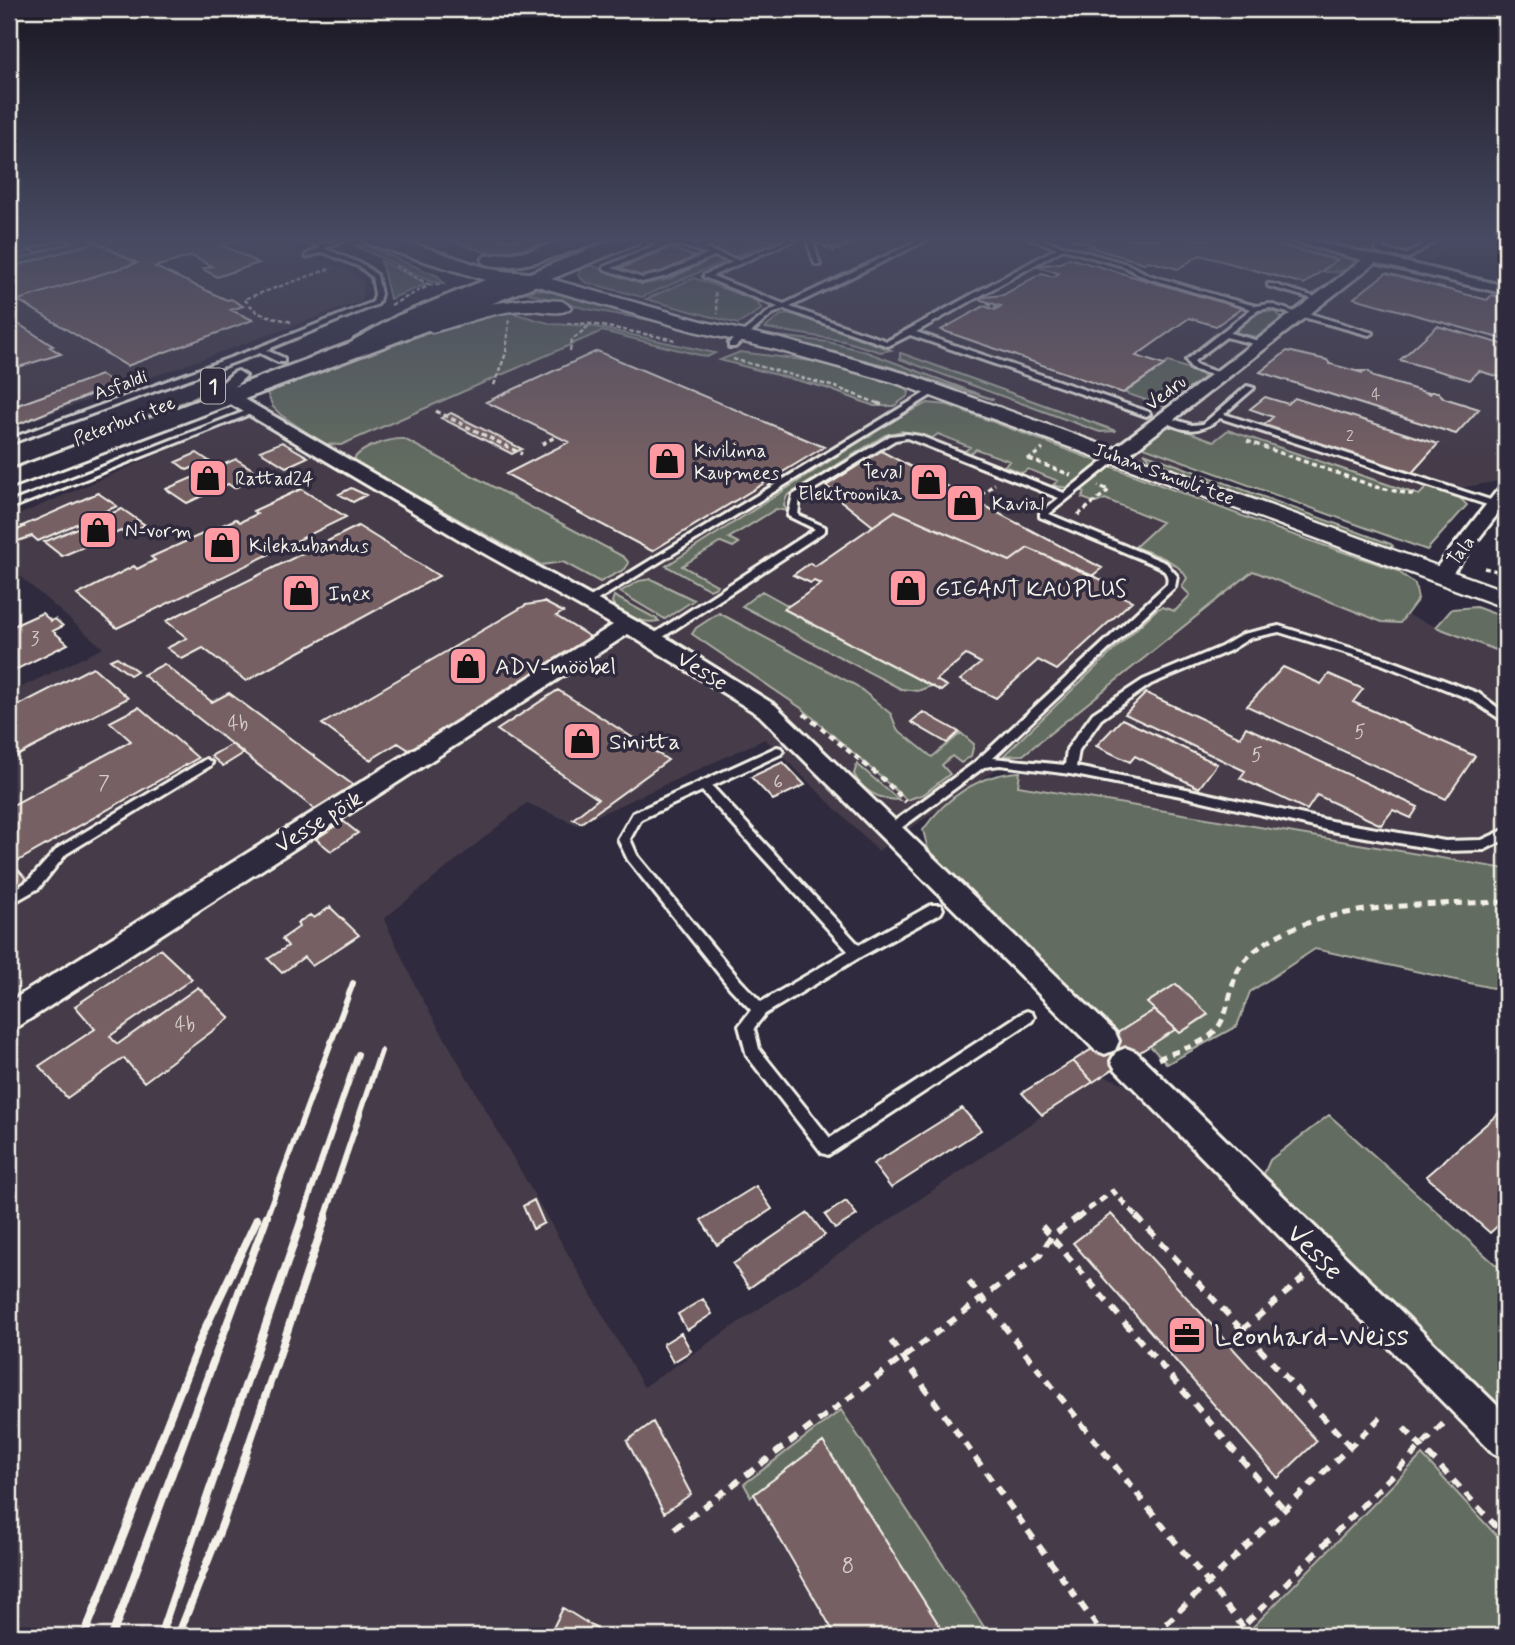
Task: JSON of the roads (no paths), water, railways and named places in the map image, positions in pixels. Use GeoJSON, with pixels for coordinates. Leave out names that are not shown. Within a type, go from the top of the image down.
{"type":"FeatureCollection","features":[{"type":"Feature","properties":{"kind":"main road","name":"Peterburi tee"},"geometry":{"type":"LineString","coordinates":[[9,480],[233,386],[270,355],[388,316]]}},
{"type":"Feature","properties":{"kind":"main road","name":"Peterburi tee"},"geometry":{"type":"LineString","coordinates":[[9,465],[233,386],[362,345],[417,316]]}},
{"type":"Feature","properties":{"kind":"main road"},"geometry":{"type":"LineString","coordinates":[[362,345],[466,316]]}},
{"type":"Feature","properties":{"kind":"main road","name":"Juhan Smuuli tee"},"geometry":{"type":"LineString","coordinates":[[564,316],[735,346],[819,356],[873,370],[1062,435],[1506,600]]}},
{"type":"Feature","properties":{"kind":"main road","name":"Juhan Smuuli tee"},"geometry":{"type":"LineString","coordinates":[[652,316],[735,346]]}},
{"type":"Feature","properties":{"kind":"street","name":"Vedru"},"geometry":{"type":"LineString","coordinates":[[1117,455],[1298,316]]}},
{"type":"Feature","properties":{"kind":"street","name":"Vesse"},"geometry":{"type":"LineString","coordinates":[[233,386],[254,411],[653,639],[767,710],[1506,1440]]}},
{"type":"Feature","properties":{"kind":"street","name":"Tala"},"geometry":{"type":"LineString","coordinates":[[1440,576],[1503,501]]}},
{"type":"Feature","properties":{"kind":"street","name":"Vesse põik"},"geometry":{"type":"LineString","coordinates":[[9,1017],[628,625]]}},
{"type":"Feature","properties":{"kind":"lane","name":"Asfaldi"},"geometry":{"type":"LineString","coordinates":[[9,442],[208,369],[270,355],[312,330],[346,316]]}},
{"type":"Feature","properties":{"kind":"lane"},"geometry":{"type":"LineString","coordinates":[[735,346],[767,316]]}},
{"type":"Feature","properties":{"kind":"lane"},"geometry":{"type":"LineString","coordinates":[[809,316],[888,344],[939,316]]}},
{"type":"Feature","properties":{"kind":"lane"},"geometry":{"type":"LineString","coordinates":[[1220,375],[1194,367],[1190,360],[1247,316]]}},
{"type":"Feature","properties":{"kind":"lane"},"geometry":{"type":"LineString","coordinates":[[1306,316],[1369,333]]}},
{"type":"Feature","properties":{"kind":"lane"},"geometry":{"type":"LineString","coordinates":[[910,332],[1146,414]]}},
{"type":"Feature","properties":{"kind":"lane"},"geometry":{"type":"LineString","coordinates":[[1225,334],[1259,345]]}},
{"type":"Feature","properties":{"kind":"lane"},"geometry":{"type":"LineString","coordinates":[[197,363],[208,369]]}},
{"type":"Feature","properties":{"kind":"lane"},"geometry":{"type":"LineString","coordinates":[[1163,418],[1191,428],[1205,426],[1250,388]]}},
{"type":"Feature","properties":{"kind":"lane"},"geometry":{"type":"LineString","coordinates":[[587,602],[936,390]]}},
{"type":"Feature","properties":{"kind":"lane"},"geometry":{"type":"LineString","coordinates":[[9,506],[254,411]]}},
{"type":"Feature","properties":{"kind":"lane"},"geometry":{"type":"LineString","coordinates":[[1219,415],[1503,501]]}},
{"type":"Feature","properties":{"kind":"lane"},"geometry":{"type":"LineString","coordinates":[[653,639],[822,529],[793,516],[796,497],[893,438],[917,438],[1065,497]]}},
{"type":"Feature","properties":{"kind":"lane"},"geometry":{"type":"LineString","coordinates":[[889,831],[977,766],[1172,585],[1174,578],[1171,571],[1163,565],[1043,515],[1117,455]]}},
{"type":"Feature","properties":{"kind":"lane"},"geometry":{"type":"LineString","coordinates":[[1070,770],[1073,749],[1097,716],[1147,682],[1225,649],[1247,636],[1279,629],[1383,661],[1474,696],[1506,719]]}},
{"type":"Feature","properties":{"kind":"lane"},"geometry":{"type":"LineString","coordinates":[[760,1010],[735,984],[632,858],[624,839],[637,816],[777,751]]}},
{"type":"Feature","properties":{"kind":"lane"},"geometry":{"type":"LineString","coordinates":[[977,766],[1000,761],[1070,770],[1331,826],[1445,846],[1484,845],[1506,834]]}},
{"type":"Feature","properties":{"kind":"lane"},"geometry":{"type":"LineString","coordinates":[[9,900],[34,884],[62,851],[206,762]]}},
{"type":"Feature","properties":{"kind":"lane"},"geometry":{"type":"LineString","coordinates":[[703,784],[857,952]]}},
{"type":"Feature","properties":{"kind":"lane"},"geometry":{"type":"LineString","coordinates":[[936,909],[760,1010],[746,1026],[752,1052],[828,1149],[1027,1017]]}},
{"type":"Feature","properties":{"kind":"railway"},"geometry":{"type":"LineString","coordinates":[[266,1218],[353,983]]}},
{"type":"Feature","properties":{"kind":"railway"},"geometry":{"type":"LineString","coordinates":[[325,1218],[381,1051]]}},
{"type":"Feature","properties":{"kind":"railway"},"geometry":{"type":"LineString","coordinates":[[302,1218],[358,1054]]}},
{"type":"Feature","properties":{"kind":"railway"},"geometry":{"type":"LineString","coordinates":[[112,1636],[267,1216]]}},
{"type":"Feature","properties":{"kind":"railway"},"geometry":{"type":"LineString","coordinates":[[160,1636],[303,1216]]}},
{"type":"Feature","properties":{"kind":"railway"},"geometry":{"type":"LineString","coordinates":[[178,1636],[222,1525],[326,1216]]}},
{"type":"Feature","properties":{"kind":"railway"},"geometry":{"type":"LineString","coordinates":[[84,1636],[202,1335],[257,1219]]}},
{"type":"Feature","properties":{"kind":"place","name":"Kivilinna Kaupmees"},"geometry":{"type":"Point","coordinates":[667,461]}},
{"type":"Feature","properties":{"kind":"place","name":"Rattad24"},"geometry":{"type":"Point","coordinates":[208,478]}},
{"type":"Feature","properties":{"kind":"place","name":"Teval Elektroonika"},"geometry":{"type":"Point","coordinates":[929,482]}},
{"type":"Feature","properties":{"kind":"place","name":"Kavial"},"geometry":{"type":"Point","coordinates":[965,503]}},
{"type":"Feature","properties":{"kind":"place","name":"N-vorm"},"geometry":{"type":"Point","coordinates":[98,530]}},
{"type":"Feature","properties":{"kind":"place","name":"Kilekaubandus"},"geometry":{"type":"Point","coordinates":[222,545]}},
{"type":"Feature","properties":{"kind":"place","name":"GIGANT KAUPLUS"},"geometry":{"type":"Point","coordinates":[908,588]}},
{"type":"Feature","properties":{"kind":"place","name":"Inex"},"geometry":{"type":"Point","coordinates":[301,593]}},
{"type":"Feature","properties":{"kind":"place","name":"ADV-mööbel"},"geometry":{"type":"Point","coordinates":[468,666]}},
{"type":"Feature","properties":{"kind":"place","name":"Sinitta"},"geometry":{"type":"Point","coordinates":[582,741]}},
{"type":"Feature","properties":{"kind":"place","name":"Leonhard-Weiss"},"geometry":{"type":"Point","coordinates":[1187,1335]}}]}
